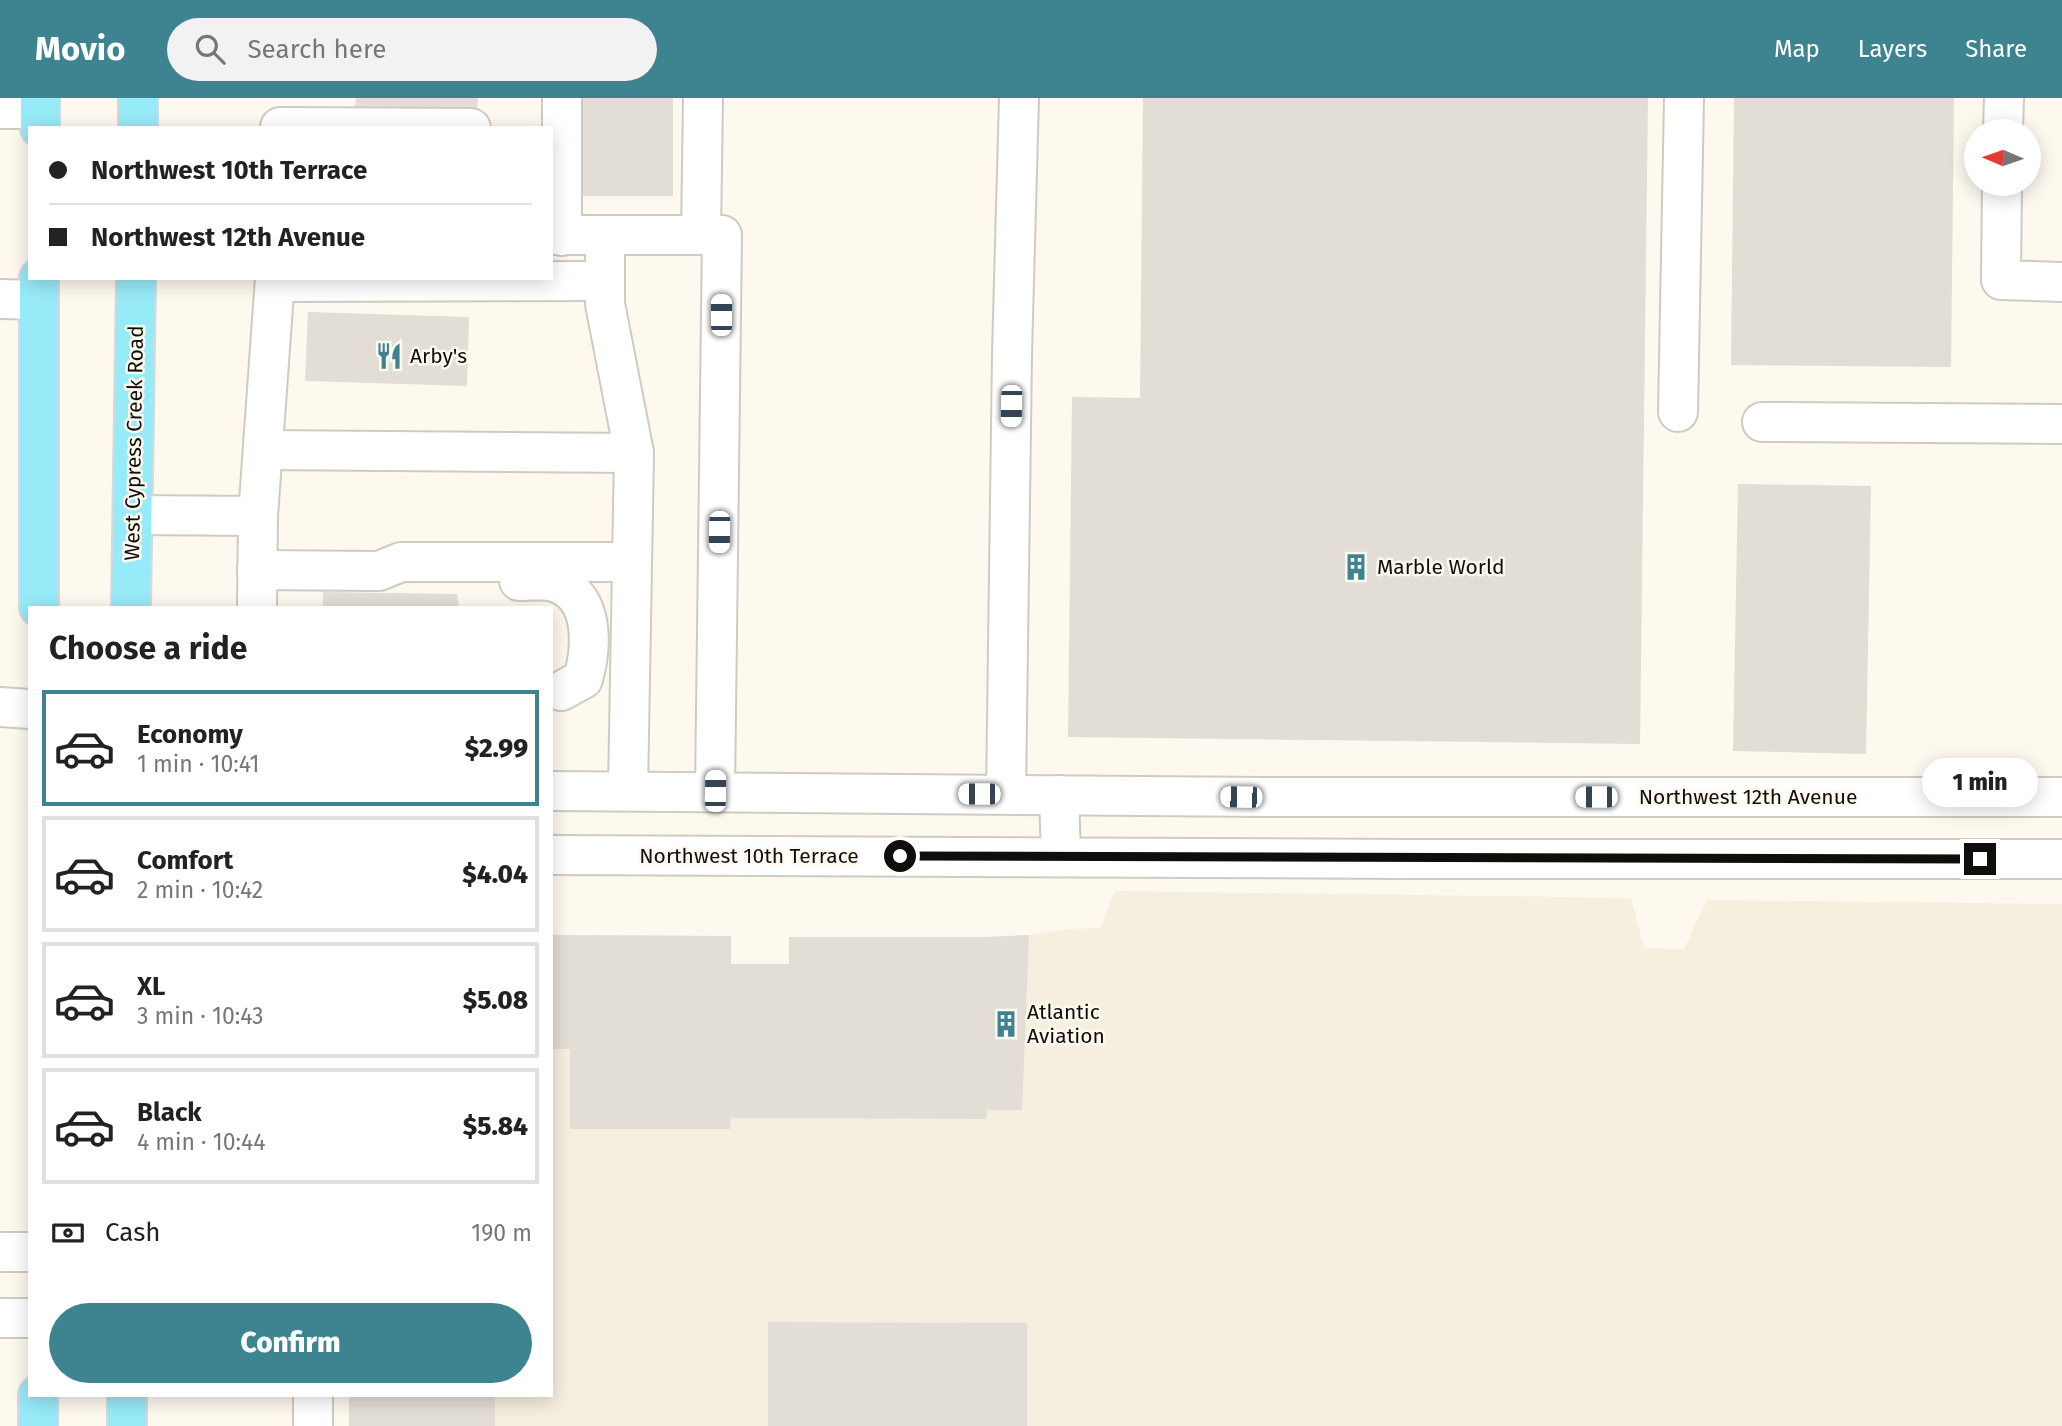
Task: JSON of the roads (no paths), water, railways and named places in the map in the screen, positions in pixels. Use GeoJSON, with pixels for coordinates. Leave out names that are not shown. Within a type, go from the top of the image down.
{"type":"FeatureCollection","features":[{"type":"Feature","properties":{"kind":"main road"},"geometry":{"type":"LineString","coordinates":[[138,98],[138,126]]}},
{"type":"Feature","properties":{"kind":"main road","name":"West Cypress Creek Road"},"geometry":{"type":"LineString","coordinates":[[131,606],[136,280]]}},
{"type":"Feature","properties":{"kind":"main road"},"geometry":{"type":"LineString","coordinates":[[39,289],[39,606]]}},
{"type":"Feature","properties":{"kind":"main road"},"geometry":{"type":"LineString","coordinates":[[38,1397],[38,1426]]}},
{"type":"Feature","properties":{"kind":"main road"},"geometry":{"type":"LineString","coordinates":[[127,1397],[127,1426]]}},
{"type":"Feature","properties":{"kind":"street"},"geometry":{"type":"LineString","coordinates":[[280,98],[280,126]]}},
{"type":"Feature","properties":{"kind":"street"},"geometry":{"type":"LineString","coordinates":[[701,234],[703,98]]}},
{"type":"Feature","properties":{"kind":"street"},"geometry":{"type":"LineString","coordinates":[[1006,794],[1012,354],[1019,98]]}},
{"type":"Feature","properties":{"kind":"street"},"geometry":{"type":"LineString","coordinates":[[1678,412],[1684,98]]}},
{"type":"Feature","properties":{"kind":"street"},"geometry":{"type":"LineString","coordinates":[[2003,119],[2004,98]]}},
{"type":"Feature","properties":{"kind":"street"},"geometry":{"type":"LineString","coordinates":[[0,109],[40,112]]}},
{"type":"Feature","properties":{"kind":"street"},"geometry":{"type":"LineString","coordinates":[[559,118],[557,236],[722,235],[715,791]]}},
{"type":"Feature","properties":{"kind":"street"},"geometry":{"type":"LineString","coordinates":[[2003,196],[2001,280],[2062,282]]}},
{"type":"Feature","properties":{"kind":"street"},"geometry":{"type":"LineString","coordinates":[[605,236],[606,304],[634,453],[628,790]]}},
{"type":"Feature","properties":{"kind":"street"},"geometry":{"type":"LineString","coordinates":[[257,606],[258,516],[275,280],[605,281]]}},
{"type":"Feature","properties":{"kind":"street"},"geometry":{"type":"LineString","coordinates":[[0,299],[39,289]]}},
{"type":"Feature","properties":{"kind":"street"},"geometry":{"type":"LineString","coordinates":[[1762,422],[2062,424]]}},
{"type":"Feature","properties":{"kind":"street"},"geometry":{"type":"LineString","coordinates":[[263,450],[634,453]]}},
{"type":"Feature","properties":{"kind":"street"},"geometry":{"type":"LineString","coordinates":[[132,514],[258,516]]}},
{"type":"Feature","properties":{"kind":"street"},"geometry":{"type":"LineString","coordinates":[[257,570],[379,571],[401,562],[632,562]]}},
{"type":"Feature","properties":{"kind":"street"},"geometry":{"type":"LineString","coordinates":[[379,571],[399,580],[547,581],[558,583],[576,595],[587,614],[588,661],[583,679],[556,691]]}},
{"type":"Feature","properties":{"kind":"street"},"geometry":{"type":"LineString","coordinates":[[556,691],[630,693]]}},
{"type":"Feature","properties":{"kind":"street"},"geometry":{"type":"LineString","coordinates":[[0,707],[28,709]]}},
{"type":"Feature","properties":{"kind":"street"},"geometry":{"type":"LineString","coordinates":[[553,791],[1059,795],[1061,857]]}},
{"type":"Feature","properties":{"kind":"street","name":"Northwest 12th Avenue"},"geometry":{"type":"LineString","coordinates":[[1059,795],[2062,797]]}},
{"type":"Feature","properties":{"kind":"street","name":"Northwest 10th Terrace"},"geometry":{"type":"LineString","coordinates":[[553,855],[2062,859]]}},
{"type":"Feature","properties":{"kind":"street"},"geometry":{"type":"LineString","coordinates":[[0,1252],[28,1252]]}},
{"type":"Feature","properties":{"kind":"street"},"geometry":{"type":"LineString","coordinates":[[0,1318],[28,1318]]}},
{"type":"Feature","properties":{"kind":"street"},"geometry":{"type":"LineString","coordinates":[[313,1397],[313,1426]]}},
{"type":"Feature","properties":{"kind":"place","name":"Arby's"},"geometry":{"type":"Point","coordinates":[389,356]}},
{"type":"Feature","properties":{"kind":"place","name":"Marble World"},"geometry":{"type":"Point","coordinates":[1356,567]}},
{"type":"Feature","properties":{"kind":"place","name":"Atlantic Aviation"},"geometry":{"type":"Point","coordinates":[1006,1024]}}]}
